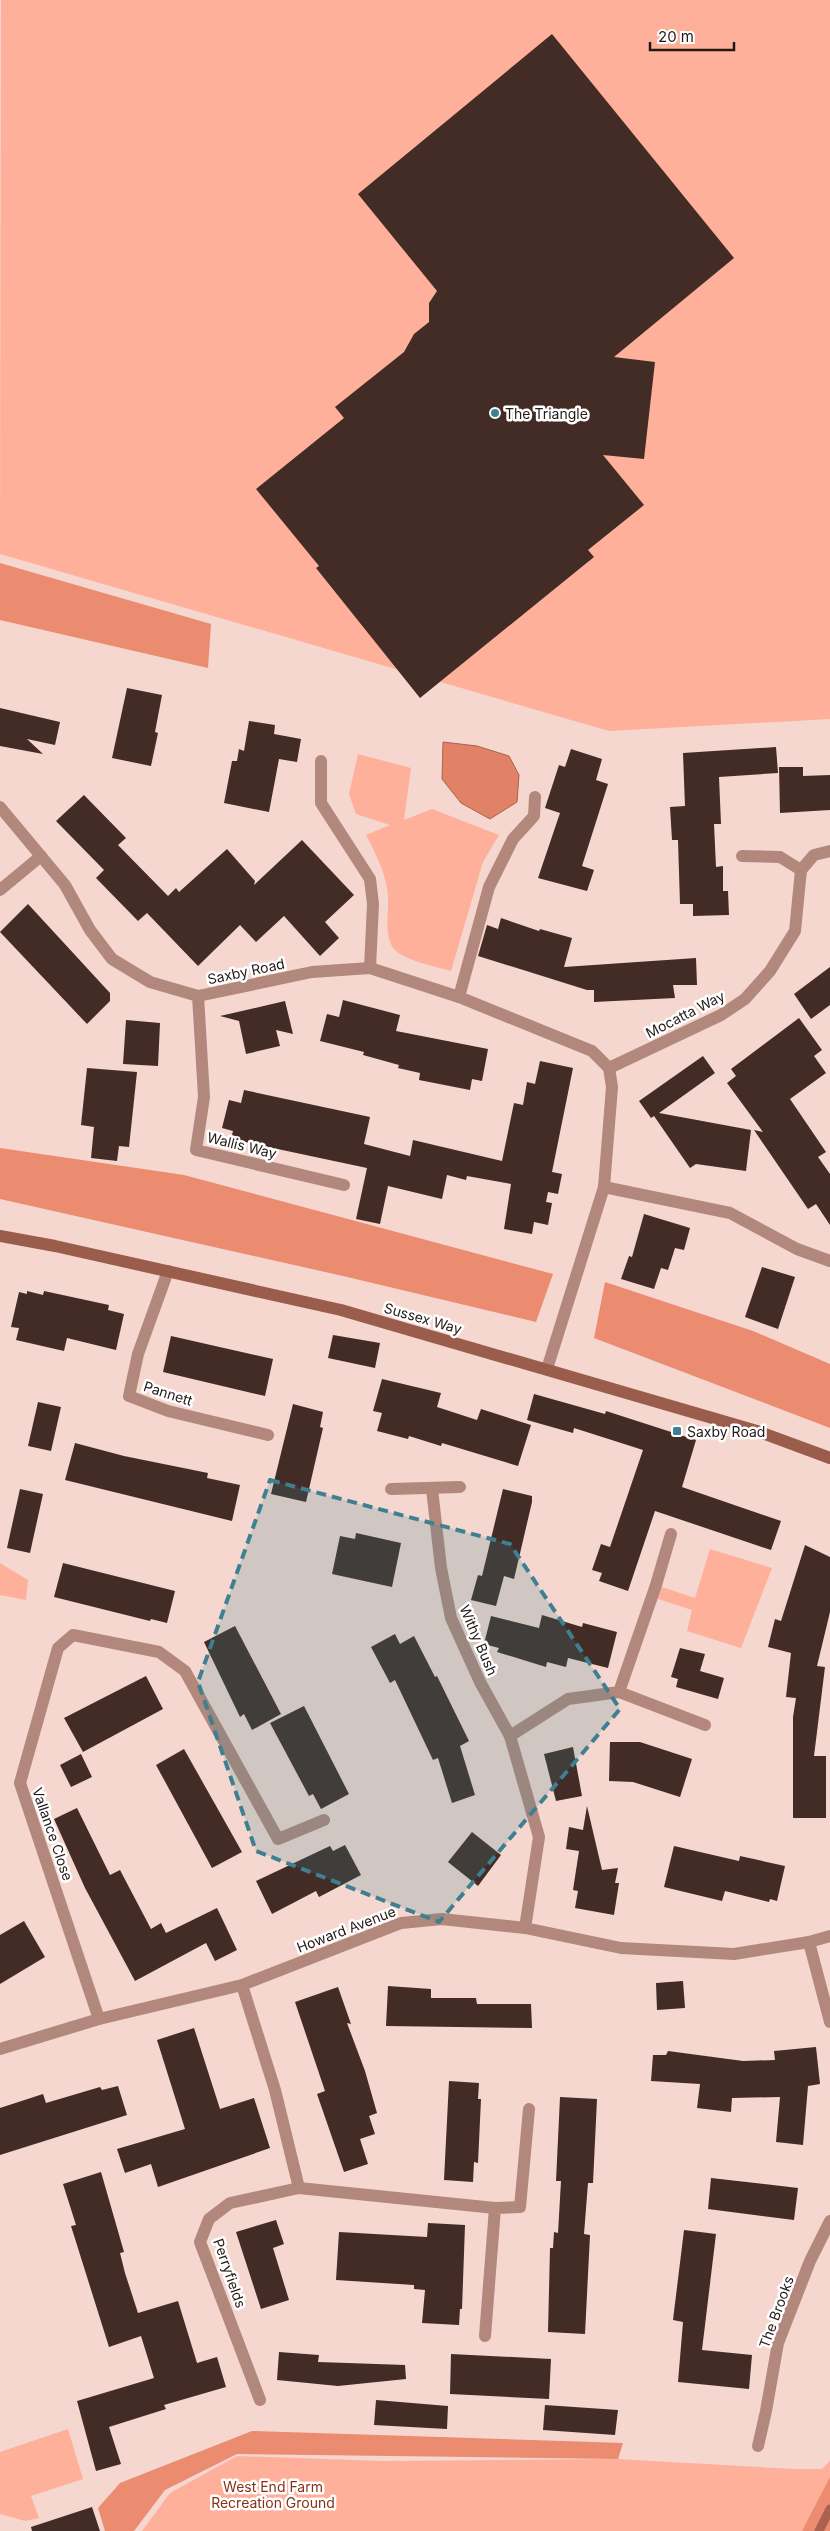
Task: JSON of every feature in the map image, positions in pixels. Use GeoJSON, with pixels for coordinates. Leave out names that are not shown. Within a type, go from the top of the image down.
{"type":"FeatureCollection","features":[{"type":"Feature","properties":{"kind":"street"},"geometry":{"type":"LineString","coordinates":[[321,761],[321,803],[370,879],[373,904],[370,968]]}},
{"type":"Feature","properties":{"kind":"street"},"geometry":{"type":"LineString","coordinates":[[459,997],[490,888],[513,839],[534,816],[535,797]]}},
{"type":"Feature","properties":{"kind":"street","name":"Saxby Road"},"geometry":{"type":"LineString","coordinates":[[0,807],[65,885],[90,930],[112,958],[150,982],[198,996],[312,972],[370,968],[459,997],[592,1051],[609,1068]]}},
{"type":"Feature","properties":{"kind":"street"},"geometry":{"type":"LineString","coordinates":[[742,856],[780,857],[801,870],[814,855],[830,851]]}},
{"type":"Feature","properties":{"kind":"street"},"geometry":{"type":"LineString","coordinates":[[0,890],[40,856]]}},
{"type":"Feature","properties":{"kind":"street","name":"Mocatta Way"},"geometry":{"type":"LineString","coordinates":[[609,1068],[721,1015],[745,999],[770,971],[794,931],[801,870]]}},
{"type":"Feature","properties":{"kind":"street","name":"Wallis Way"},"geometry":{"type":"LineString","coordinates":[[198,996],[204,1097],[196,1150],[344,1185]]}},
{"type":"Feature","properties":{"kind":"street"},"geometry":{"type":"LineString","coordinates":[[546,1369],[604,1187],[612,1087],[609,1068]]}},
{"type":"Feature","properties":{"kind":"street"},"geometry":{"type":"LineString","coordinates":[[604,1187],[730,1213],[797,1249],[830,1261]]}},
{"type":"Feature","properties":{"kind":"street","name":"Sussex Way"},"geometry":{"type":"LineString","coordinates":[[0,1236],[341,1310],[757,1431],[830,1458]]}},
{"type":"Feature","properties":{"kind":"street","name":"Pannett"},"geometry":{"type":"LineString","coordinates":[[168,1271],[138,1354],[129,1396],[168,1411],[268,1435]]}},
{"type":"Feature","properties":{"kind":"street"},"geometry":{"type":"LineString","coordinates":[[391,1489],[460,1487]]}},
{"type":"Feature","properties":{"kind":"street","name":"Withy Bush"},"geometry":{"type":"LineString","coordinates":[[432,1489],[441,1568],[451,1618],[480,1682],[510,1736],[539,1837],[525,1928]]}},
{"type":"Feature","properties":{"kind":"street"},"geometry":{"type":"LineString","coordinates":[[619,1692],[656,1585],[671,1534]]}},
{"type":"Feature","properties":{"kind":"street","name":"Vallance Close"},"geometry":{"type":"LineString","coordinates":[[98,2019],[20,1783],[58,1648],[73,1635],[159,1652],[185,1671],[278,1839],[324,1820]]}},
{"type":"Feature","properties":{"kind":"street"},"geometry":{"type":"LineString","coordinates":[[510,1736],[568,1699],[619,1692],[705,1725]]}},
{"type":"Feature","properties":{"kind":"street","name":"Howard Avenue"},"geometry":{"type":"LineString","coordinates":[[0,2049],[98,2019],[242,1985],[401,1923],[442,1919],[525,1928],[621,1948],[734,1954],[809,1942],[830,1936]]}},
{"type":"Feature","properties":{"kind":"street"},"geometry":{"type":"LineString","coordinates":[[809,1942],[830,2022]]}},
{"type":"Feature","properties":{"kind":"street"},"geometry":{"type":"LineString","coordinates":[[242,1985],[275,2090],[298,2188]]}},
{"type":"Feature","properties":{"kind":"street","name":"Perryfields"},"geometry":{"type":"LineString","coordinates":[[260,2400],[200,2242],[209,2219],[230,2203],[298,2188],[495,2208],[520,2207],[529,2109]]}},
{"type":"Feature","properties":{"kind":"street"},"geometry":{"type":"LineString","coordinates":[[485,2336],[495,2208]]}},
{"type":"Feature","properties":{"kind":"street","name":"The Brooks"},"geometry":{"type":"LineString","coordinates":[[758,2446],[778,2343],[810,2261],[830,2221]]}},
{"type":"Feature","properties":{"kind":"highlighted area"},"geometry":{"type":"Polygon","coordinates":[[[270,1480],[510,1544],[620,1709],[439,1922],[256,1851],[198,1682],[270,1480]]]}},
{"type":"Feature","properties":{"kind":"green space"},"geometry":{"type":"Polygon","coordinates":[[[1,0],[830,0],[830,719],[609,731],[0,554],[1,0]]]}},
{"type":"Feature","properties":{"kind":"green space"},"geometry":{"type":"Polygon","coordinates":[[[358,754],[411,768],[404,820],[432,809],[499,835],[483,862],[451,971],[405,957],[398,953],[390,943],[388,936],[386,881],[379,861],[366,835],[390,825],[356,814],[349,794],[358,754]]]}},
{"type":"Feature","properties":{"kind":"green space"},"geometry":{"type":"Polygon","coordinates":[[[710,1549],[772,1568],[741,1648],[687,1631],[692,1610],[652,1597],[656,1585],[695,1598],[710,1549]]]}},
{"type":"Feature","properties":{"kind":"green space"},"geometry":{"type":"Polygon","coordinates":[[[0,1563],[28,1580],[26,1600],[0,1595],[0,1563]]]}},
{"type":"Feature","properties":{"kind":"green space"},"geometry":{"type":"Polygon","coordinates":[[[68,2429],[83,2479],[31,2496],[39,2518],[25,2521],[0,2514],[0,2452],[68,2429]]]}},
{"type":"Feature","properties":{"kind":"green space","name":"West End Farm Recreation Ground"},"geometry":{"type":"Polygon","coordinates":[[[237,2456],[384,2461],[618,2459],[794,2469],[822,2469],[830,2461],[830,2531],[142,2531],[170,2493],[237,2456]]]}},
{"type":"Feature","properties":{"kind":"shaded area"},"geometry":{"type":"Polygon","coordinates":[[[0,563],[211,624],[208,668],[0,620],[0,563]]]}},
{"type":"Feature","properties":{"kind":"shaded area"},"geometry":{"type":"Polygon","coordinates":[[[443,742],[477,746],[509,756],[519,775],[517,802],[490,819],[461,803],[442,779],[443,742]]]}},
{"type":"Feature","properties":{"kind":"shaded area"},"geometry":{"type":"Polygon","coordinates":[[[0,1148],[184,1175],[553,1274],[536,1322],[343,1276],[0,1199],[0,1148]]]}},
{"type":"Feature","properties":{"kind":"shaded area"},"geometry":{"type":"Polygon","coordinates":[[[605,1282],[753,1331],[830,1364],[830,1428],[594,1338],[605,1282]]]}},
{"type":"Feature","properties":{"kind":"shaded area"},"geometry":{"type":"Polygon","coordinates":[[[252,2431],[623,2443],[618,2459],[237,2454],[165,2490],[134,2531],[105,2531],[98,2508],[120,2483],[252,2431]]]}},
{"type":"Feature","properties":{"kind":"shaded area"},"geometry":{"type":"Polygon","coordinates":[[[830,2477],[830,2531],[802,2531],[830,2477]]]}},
{"type":"Feature","properties":{"kind":"building","name":"The Triangle"},"geometry":{"type":"Polygon","coordinates":[[[552,34],[734,258],[614,357],[655,362],[644,459],[603,455],[644,505],[588,550],[594,557],[420,698],[316,568],[319,566],[256,489],[344,418],[335,407],[404,352],[414,334],[429,322],[429,303],[437,291],[358,194],[552,34]]]}},
{"type":"Feature","properties":{"kind":"building"},"geometry":{"type":"Polygon","coordinates":[[[127,688],[162,695],[155,732],[158,733],[151,766],[112,758],[127,688]]]}},
{"type":"Feature","properties":{"kind":"building"},"geometry":{"type":"Polygon","coordinates":[[[0,708],[60,722],[55,745],[27,739],[43,754],[0,746],[0,708]]]}},
{"type":"Feature","properties":{"kind":"building"},"geometry":{"type":"Polygon","coordinates":[[[249,721],[275,725],[274,734],[301,739],[297,762],[279,759],[269,812],[224,803],[232,761],[237,761],[239,749],[244,751],[249,721]]]}},
{"type":"Feature","properties":{"kind":"building"},"geometry":{"type":"Polygon","coordinates":[[[776,747],[778,773],[719,777],[721,824],[714,824],[716,867],[723,866],[723,891],[728,891],[729,915],[693,916],[693,904],[680,904],[678,840],[672,840],[670,807],[685,806],[683,753],[776,747]]]}},
{"type":"Feature","properties":{"kind":"building"},"geometry":{"type":"Polygon","coordinates":[[[571,749],[602,759],[596,780],[608,784],[582,866],[594,870],[587,891],[538,878],[560,813],[545,808],[559,765],[565,767],[571,749]]]}},
{"type":"Feature","properties":{"kind":"building"},"geometry":{"type":"Polygon","coordinates":[[[779,767],[803,767],[803,776],[830,775],[830,810],[780,813],[779,767]]]}},
{"type":"Feature","properties":{"kind":"building"},"geometry":{"type":"Polygon","coordinates":[[[84,795],[126,838],[118,845],[168,896],[176,888],[179,892],[227,849],[255,881],[254,885],[302,840],[354,895],[325,922],[339,938],[320,956],[284,916],[256,942],[240,925],[198,966],[147,913],[138,921],[96,878],[104,870],[56,821],[84,795]]]}},
{"type":"Feature","properties":{"kind":"building"},"geometry":{"type":"Polygon","coordinates":[[[28,904],[110,993],[110,1001],[87,1024],[0,932],[28,904]]]}},
{"type":"Feature","properties":{"kind":"building"},"geometry":{"type":"Polygon","coordinates":[[[501,918],[539,931],[540,929],[572,938],[564,967],[696,958],[697,985],[673,985],[675,998],[594,1002],[594,990],[587,990],[478,956],[487,925],[498,929],[501,918]]]}},
{"type":"Feature","properties":{"kind":"building"},"geometry":{"type":"Polygon","coordinates":[[[830,967],[830,1005],[811,1019],[794,994],[830,967]]]}},
{"type":"Feature","properties":{"kind":"building"},"geometry":{"type":"Polygon","coordinates":[[[343,1000],[400,1015],[396,1031],[488,1049],[482,1081],[472,1079],[470,1090],[419,1080],[420,1073],[398,1068],[399,1065],[363,1055],[364,1052],[320,1041],[327,1014],[339,1017],[343,1000]]]}},
{"type":"Feature","properties":{"kind":"building"},"geometry":{"type":"Polygon","coordinates":[[[285,1001],[293,1034],[276,1030],[280,1046],[246,1054],[239,1021],[220,1016],[285,1001]]]}},
{"type":"Feature","properties":{"kind":"building"},"geometry":{"type":"Polygon","coordinates":[[[799,1018],[822,1050],[814,1056],[826,1073],[790,1099],[826,1152],[818,1157],[830,1174],[830,1225],[816,1204],[808,1209],[754,1130],[763,1132],[727,1083],[736,1076],[731,1069],[799,1018]]]}},
{"type":"Feature","properties":{"kind":"building"},"geometry":{"type":"Polygon","coordinates":[[[126,1020],[160,1023],[158,1066],[123,1064],[126,1020]]]}},
{"type":"Feature","properties":{"kind":"building"},"geometry":{"type":"Polygon","coordinates":[[[703,1056],[715,1073],[659,1113],[751,1130],[746,1171],[696,1164],[690,1168],[654,1116],[651,1118],[639,1101],[703,1056]]]}},
{"type":"Feature","properties":{"kind":"building"},"geometry":{"type":"Polygon","coordinates":[[[540,1061],[573,1068],[552,1172],[562,1174],[558,1194],[548,1192],[546,1202],[552,1203],[548,1225],[534,1222],[532,1234],[504,1229],[511,1184],[467,1176],[466,1180],[447,1175],[442,1199],[388,1186],[380,1224],[356,1219],[367,1168],[231,1139],[233,1131],[222,1128],[229,1100],[241,1103],[244,1090],[370,1117],[364,1144],[410,1156],[413,1140],[502,1161],[514,1103],[523,1105],[527,1082],[535,1084],[540,1061]]]}},
{"type":"Feature","properties":{"kind":"building"},"geometry":{"type":"Polygon","coordinates":[[[87,1068],[137,1072],[129,1147],[119,1146],[117,1161],[91,1158],[94,1127],[81,1125],[87,1068]]]}},
{"type":"Feature","properties":{"kind":"building"},"geometry":{"type":"Polygon","coordinates":[[[644,1214],[690,1228],[684,1250],[675,1248],[668,1270],[661,1268],[654,1289],[621,1279],[629,1256],[632,1257],[644,1214]]]}},
{"type":"Feature","properties":{"kind":"building"},"geometry":{"type":"Polygon","coordinates":[[[762,1267],[795,1277],[778,1329],[745,1317],[762,1267]]]}},
{"type":"Feature","properties":{"kind":"building"},"geometry":{"type":"Polygon","coordinates":[[[27,1291],[43,1295],[44,1291],[109,1305],[108,1310],[124,1314],[116,1350],[67,1338],[64,1351],[16,1340],[19,1328],[11,1327],[19,1292],[27,1294],[27,1291]]]}},
{"type":"Feature","properties":{"kind":"building"},"geometry":{"type":"Polygon","coordinates":[[[333,1335],[380,1343],[375,1368],[328,1358],[333,1335]]]}},
{"type":"Feature","properties":{"kind":"building"},"geometry":{"type":"Polygon","coordinates":[[[171,1336],[273,1359],[265,1396],[163,1372],[171,1336]]]}},
{"type":"Feature","properties":{"kind":"building"},"geometry":{"type":"Polygon","coordinates":[[[382,1379],[441,1393],[437,1407],[477,1420],[481,1409],[531,1425],[518,1466],[442,1443],[441,1446],[409,1436],[408,1439],[377,1431],[382,1413],[373,1411],[382,1379]]]}},
{"type":"Feature","properties":{"kind":"building"},"geometry":{"type":"Polygon","coordinates":[[[534,1394],[605,1414],[606,1411],[696,1440],[682,1487],[781,1521],[771,1550],[655,1511],[628,1591],[599,1581],[602,1573],[592,1570],[601,1544],[610,1547],[643,1450],[574,1428],[573,1433],[527,1420],[534,1394]]]}},
{"type":"Feature","properties":{"kind":"building"},"geometry":{"type":"Polygon","coordinates":[[[38,1402],[61,1407],[51,1451],[28,1446],[38,1402]]]}},
{"type":"Feature","properties":{"kind":"building"},"geometry":{"type":"Polygon","coordinates":[[[293,1404],[323,1412],[320,1427],[323,1428],[306,1502],[271,1494],[293,1404]]]}},
{"type":"Feature","properties":{"kind":"building"},"geometry":{"type":"Polygon","coordinates":[[[75,1443],[124,1456],[208,1473],[207,1478],[240,1485],[232,1521],[65,1480],[75,1443]]]}},
{"type":"Feature","properties":{"kind":"building"},"geometry":{"type":"Polygon","coordinates":[[[20,1489],[43,1494],[30,1553],[7,1548],[20,1489]]]}},
{"type":"Feature","properties":{"kind":"building"},"geometry":{"type":"Polygon","coordinates":[[[503,1489],[532,1496],[532,1502],[514,1579],[504,1576],[496,1606],[471,1600],[478,1575],[482,1576],[503,1489]]]}},
{"type":"Feature","properties":{"kind":"building"},"geometry":{"type":"Polygon","coordinates":[[[356,1533],[401,1543],[392,1587],[332,1574],[340,1536],[355,1539],[356,1533]]]}},
{"type":"Feature","properties":{"kind":"building"},"geometry":{"type":"Polygon","coordinates":[[[805,1545],[830,1557],[830,1612],[817,1666],[825,1667],[814,1756],[826,1756],[826,1818],[793,1818],[793,1717],[796,1698],[786,1697],[791,1653],[768,1647],[775,1619],[781,1621],[805,1545]]]}},
{"type":"Feature","properties":{"kind":"building"},"geometry":{"type":"Polygon","coordinates":[[[63,1563],[175,1591],[167,1623],[151,1619],[150,1621],[54,1597],[63,1563]]]}},
{"type":"Feature","properties":{"kind":"building"},"geometry":{"type":"Polygon","coordinates":[[[542,1615],[582,1627],[583,1623],[617,1632],[608,1668],[568,1658],[566,1667],[547,1662],[546,1667],[497,1652],[499,1648],[484,1644],[491,1616],[539,1628],[542,1615]]]}},
{"type":"Feature","properties":{"kind":"building"},"geometry":{"type":"Polygon","coordinates":[[[235,1626],[281,1714],[252,1730],[244,1714],[240,1717],[204,1642],[235,1626]]]}},
{"type":"Feature","properties":{"kind":"building"},"geometry":{"type":"Polygon","coordinates":[[[395,1634],[400,1644],[414,1636],[435,1677],[437,1676],[469,1741],[460,1746],[475,1795],[452,1803],[438,1758],[433,1760],[395,1680],[390,1683],[371,1647],[395,1634]]]}},
{"type":"Feature","properties":{"kind":"building"},"geometry":{"type":"Polygon","coordinates":[[[680,1648],[705,1654],[700,1671],[724,1678],[718,1699],[676,1687],[678,1679],[671,1677],[680,1648]]]}},
{"type":"Feature","properties":{"kind":"building"},"geometry":{"type":"Polygon","coordinates":[[[146,1676],[163,1709],[83,1752],[64,1718],[146,1676]]]}},
{"type":"Feature","properties":{"kind":"building"},"geometry":{"type":"Polygon","coordinates":[[[304,1706],[349,1794],[321,1809],[313,1794],[309,1796],[270,1723],[304,1706]]]}},
{"type":"Feature","properties":{"kind":"building"},"geometry":{"type":"Polygon","coordinates":[[[610,1742],[640,1742],[692,1759],[680,1797],[633,1782],[609,1781],[610,1742]]]}},
{"type":"Feature","properties":{"kind":"building"},"geometry":{"type":"Polygon","coordinates":[[[573,1747],[582,1796],[556,1801],[544,1754],[573,1747]]]}},
{"type":"Feature","properties":{"kind":"building"},"geometry":{"type":"Polygon","coordinates":[[[184,1749],[242,1852],[212,1868],[156,1765],[184,1749]]]}},
{"type":"Feature","properties":{"kind":"building"},"geometry":{"type":"Polygon","coordinates":[[[81,1754],[92,1777],[71,1787],[60,1765],[81,1754]]]}},
{"type":"Feature","properties":{"kind":"building"},"geometry":{"type":"Polygon","coordinates":[[[587,1806],[602,1870],[618,1868],[615,1883],[619,1883],[614,1915],[575,1908],[578,1891],[573,1890],[579,1851],[566,1849],[569,1827],[583,1830],[587,1806]]]}},
{"type":"Feature","properties":{"kind":"building"},"geometry":{"type":"Polygon","coordinates":[[[77,1808],[110,1875],[120,1870],[151,1929],[161,1923],[166,1933],[217,1908],[237,1950],[215,1961],[206,1943],[135,1981],[85,1888],[54,1819],[77,1808]]]}},
{"type":"Feature","properties":{"kind":"building"},"geometry":{"type":"Polygon","coordinates":[[[472,1832],[501,1855],[478,1886],[448,1862],[472,1832]]]}},
{"type":"Feature","properties":{"kind":"building"},"geometry":{"type":"Polygon","coordinates":[[[345,1845],[361,1875],[319,1897],[316,1891],[272,1914],[256,1881],[330,1846],[333,1851],[345,1845]]]}},
{"type":"Feature","properties":{"kind":"building"},"geometry":{"type":"Polygon","coordinates":[[[674,1846],[739,1861],[740,1856],[785,1866],[777,1901],[770,1899],[769,1902],[725,1891],[722,1901],[664,1887],[674,1846]]]}},
{"type":"Feature","properties":{"kind":"building"},"geometry":{"type":"Polygon","coordinates":[[[24,1921],[45,1957],[0,1984],[0,1935],[24,1921]]]}},
{"type":"Feature","properties":{"kind":"building"},"geometry":{"type":"Polygon","coordinates":[[[683,1981],[685,2008],[657,2010],[656,1983],[683,1981]]]}},
{"type":"Feature","properties":{"kind":"building"},"geometry":{"type":"Polygon","coordinates":[[[388,1986],[431,1989],[431,1998],[476,1998],[477,2004],[531,2004],[532,2028],[386,2026],[388,1986]]]}},
{"type":"Feature","properties":{"kind":"building"},"geometry":{"type":"Polygon","coordinates":[[[338,1987],[351,2024],[347,2023],[365,2071],[377,2113],[369,2116],[375,2134],[360,2139],[368,2164],[344,2172],[317,2094],[325,2091],[295,2002],[338,1987]]]}},
{"type":"Feature","properties":{"kind":"building"},"geometry":{"type":"Polygon","coordinates":[[[194,2028],[220,2109],[254,2098],[270,2148],[158,2187],[151,2164],[125,2173],[117,2149],[185,2129],[157,2040],[194,2028]]]}},
{"type":"Feature","properties":{"kind":"building"},"geometry":{"type":"Polygon","coordinates":[[[816,2047],[820,2084],[808,2086],[803,2145],[776,2142],[780,2097],[732,2098],[731,2112],[697,2108],[700,2084],[651,2081],[653,2055],[666,2055],[668,2051],[743,2061],[775,2060],[774,2051],[816,2047]]]}},
{"type":"Feature","properties":{"kind":"building"},"geometry":{"type":"Polygon","coordinates":[[[449,2081],[479,2083],[478,2099],[481,2099],[478,2163],[474,2162],[473,2182],[444,2180],[449,2081]]]}},
{"type":"Feature","properties":{"kind":"building"},"geometry":{"type":"Polygon","coordinates":[[[118,2086],[127,2115],[0,2155],[0,2108],[43,2094],[46,2103],[100,2087],[102,2090],[118,2086]]]}},
{"type":"Feature","properties":{"kind":"building"},"geometry":{"type":"Polygon","coordinates":[[[560,2097],[597,2099],[593,2183],[588,2183],[584,2234],[590,2235],[585,2334],[548,2332],[550,2248],[553,2248],[554,2232],[558,2233],[561,2181],[556,2181],[560,2097]]]}},
{"type":"Feature","properties":{"kind":"building"},"geometry":{"type":"Polygon","coordinates":[[[101,2172],[124,2252],[120,2253],[125,2273],[138,2313],[178,2301],[197,2363],[217,2357],[226,2387],[164,2405],[166,2409],[109,2427],[121,2464],[96,2471],[77,2401],[154,2378],[141,2336],[109,2347],[71,2226],[76,2225],[63,2184],[101,2172]]]}},
{"type":"Feature","properties":{"kind":"building"},"geometry":{"type":"Polygon","coordinates":[[[711,2178],[798,2188],[794,2220],[708,2209],[711,2178]]]}},
{"type":"Feature","properties":{"kind":"building"},"geometry":{"type":"Polygon","coordinates":[[[276,2220],[284,2244],[273,2248],[289,2300],[261,2309],[236,2232],[276,2220]]]}},
{"type":"Feature","properties":{"kind":"building"},"geometry":{"type":"Polygon","coordinates":[[[428,2223],[465,2225],[462,2309],[460,2309],[459,2325],[422,2323],[425,2290],[414,2289],[414,2285],[336,2280],[339,2232],[427,2237],[428,2223]]]}},
{"type":"Feature","properties":{"kind":"building"},"geometry":{"type":"Polygon","coordinates":[[[684,2230],[716,2234],[702,2350],[752,2355],[749,2389],[678,2382],[683,2322],[673,2320],[684,2230]]]}},
{"type":"Feature","properties":{"kind":"building"},"geometry":{"type":"Polygon","coordinates":[[[279,2352],[319,2355],[318,2362],[405,2365],[406,2379],[338,2386],[277,2380],[279,2352]]]}},
{"type":"Feature","properties":{"kind":"building"},"geometry":{"type":"Polygon","coordinates":[[[451,2354],[551,2359],[549,2399],[450,2394],[451,2354]]]}},
{"type":"Feature","properties":{"kind":"building"},"geometry":{"type":"Polygon","coordinates":[[[376,2400],[448,2406],[447,2429],[374,2425],[376,2400]]]}},
{"type":"Feature","properties":{"kind":"building"},"geometry":{"type":"Polygon","coordinates":[[[545,2405],[618,2410],[615,2435],[543,2430],[545,2405]]]}},
{"type":"Feature","properties":{"kind":"building"},"geometry":{"type":"Polygon","coordinates":[[[92,2507],[100,2531],[32,2531],[31,2527],[92,2507]]]}},
{"type":"Feature","properties":{"kind":"waterway"},"geometry":{"type":"LineString","coordinates":[[819,2531],[830,2509]]}},
{"type":"Feature","properties":{"kind":"place","name":"The Triangle"},"geometry":{"type":"Point","coordinates":[495,413]}},
{"type":"Feature","properties":{"kind":"place","name":"Saxby Road"},"geometry":{"type":"Point","coordinates":[677,1431]}}]}
